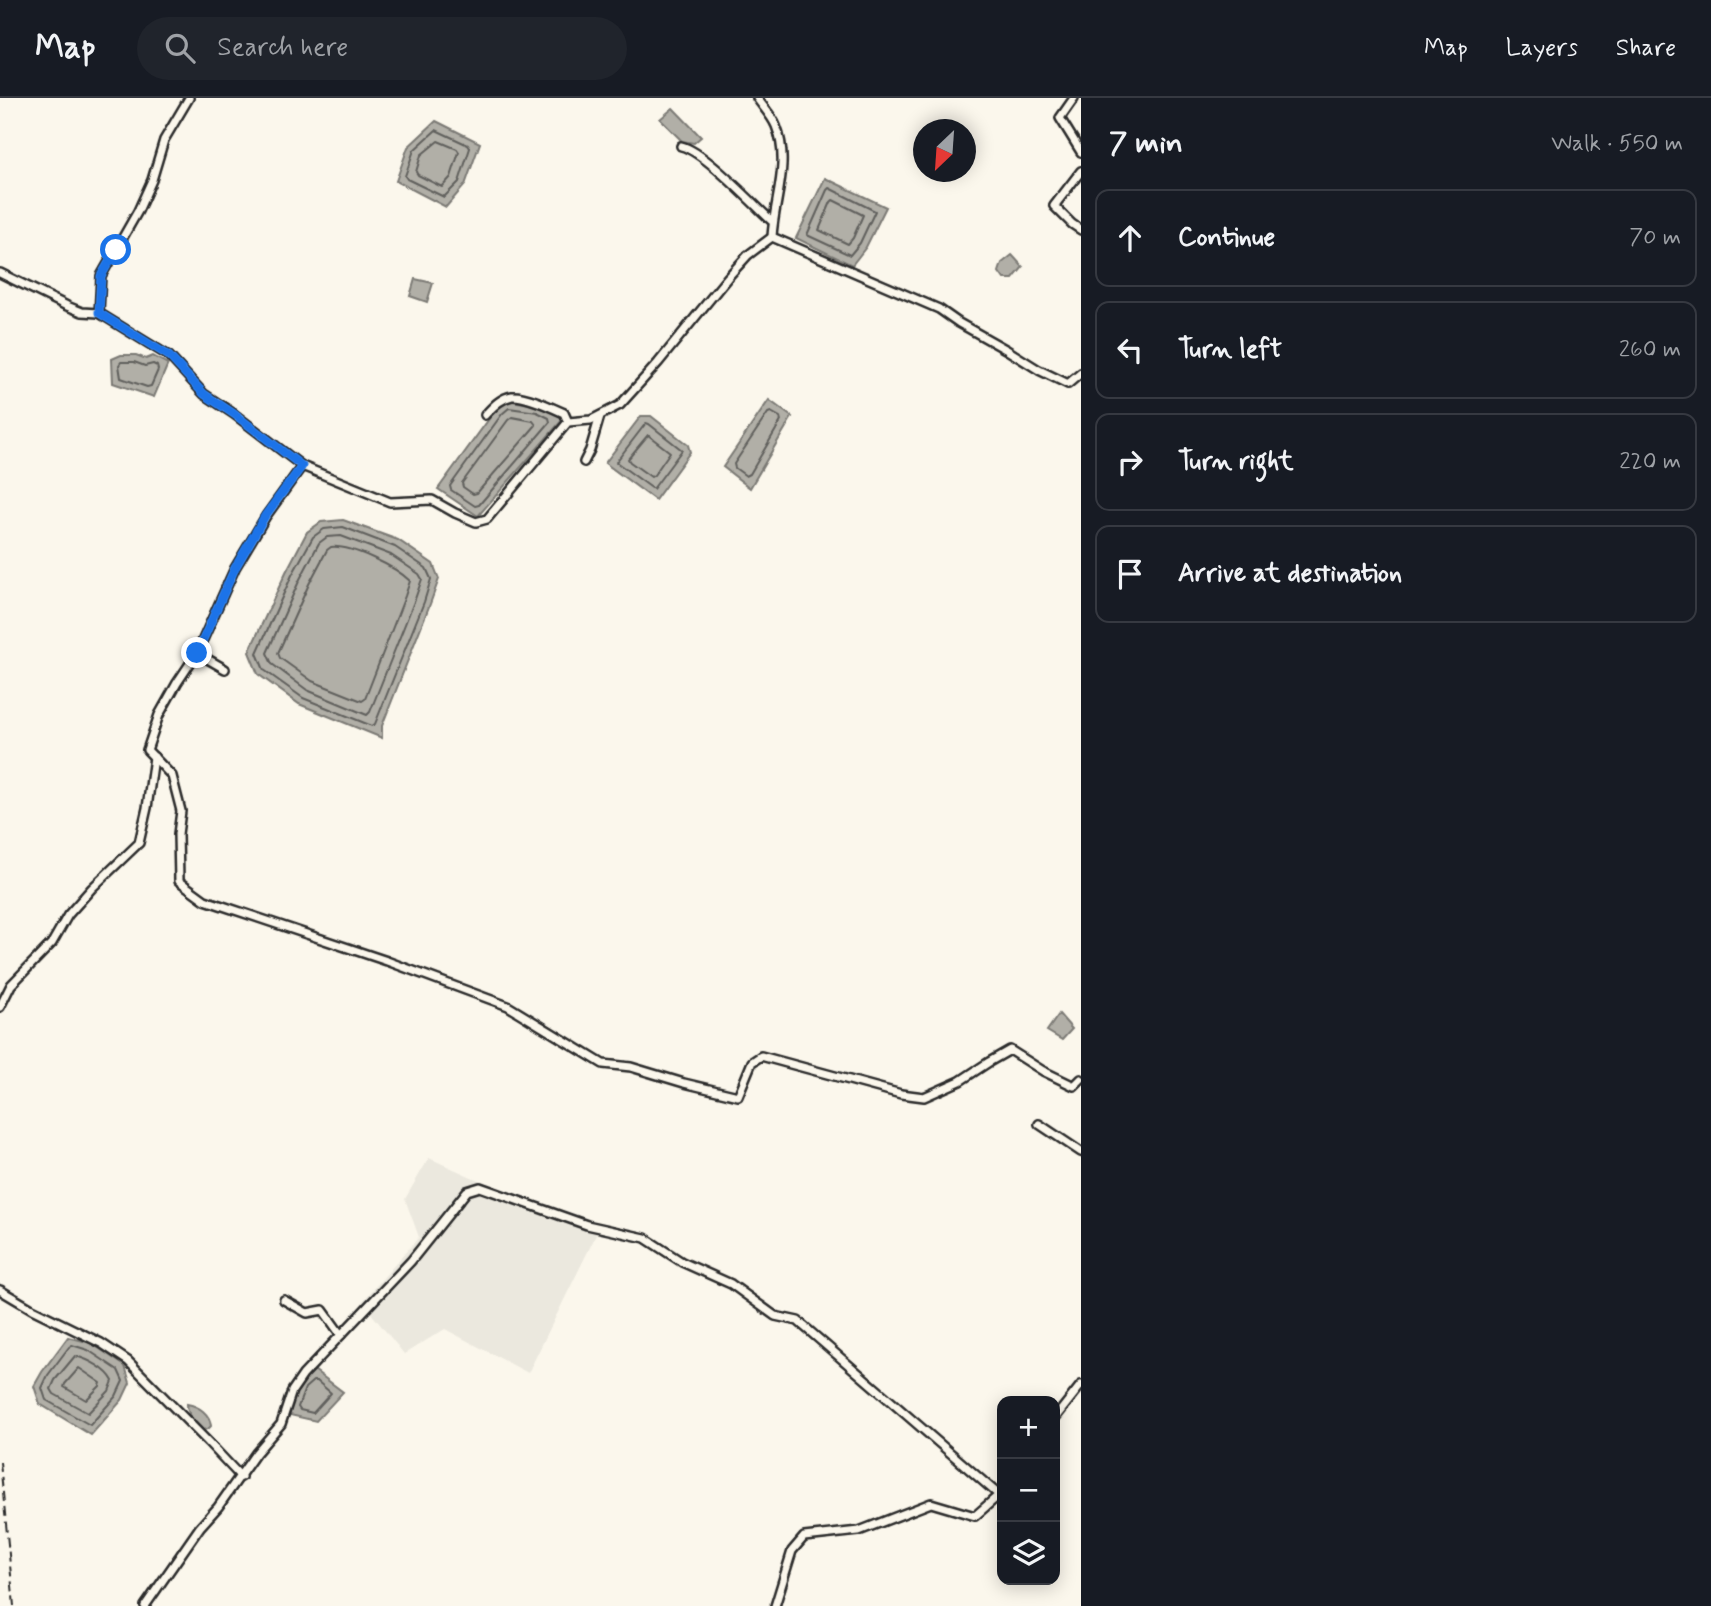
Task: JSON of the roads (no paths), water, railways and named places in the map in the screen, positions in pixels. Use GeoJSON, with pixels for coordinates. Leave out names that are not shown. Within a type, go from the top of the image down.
{"type":"FeatureCollection","features":[{"type":"Feature","properties":{"kind":"street"},"geometry":{"type":"LineString","coordinates":[[99,313],[101,276],[138,211],[152,180],[164,140],[189,98]]}},
{"type":"Feature","properties":{"kind":"street"},"geometry":{"type":"LineString","coordinates":[[0,273],[82,312],[99,313],[169,356],[204,394],[302,466],[390,502],[432,500],[476,522],[487,519],[568,422],[591,420],[620,405],[728,277],[748,255],[772,237],[782,180],[782,156],[775,125],[757,98]]}},
{"type":"Feature","properties":{"kind":"street"},"geometry":{"type":"LineString","coordinates":[[1074,98],[1060,118],[1081,152]]}},
{"type":"Feature","properties":{"kind":"street"},"geometry":{"type":"LineString","coordinates":[[681,146],[693,150],[703,158],[773,222]]}},
{"type":"Feature","properties":{"kind":"street"},"geometry":{"type":"LineString","coordinates":[[1081,171],[1054,206],[1081,230]]}},
{"type":"Feature","properties":{"kind":"street"},"geometry":{"type":"LineString","coordinates":[[772,237],[939,309],[1039,370],[1068,384],[1081,373]]}},
{"type":"Feature","properties":{"kind":"street"},"geometry":{"type":"LineString","coordinates":[[485,415],[498,402],[512,396],[537,401],[565,413],[568,422]]}},
{"type":"Feature","properties":{"kind":"street"},"geometry":{"type":"LineString","coordinates":[[584,462],[600,416]]}},
{"type":"Feature","properties":{"kind":"street"},"geometry":{"type":"LineString","coordinates":[[302,466],[265,516],[235,568],[197,653],[159,715],[147,750],[172,776],[181,811],[178,834],[179,881],[205,900],[387,961],[508,1006],[603,1063],[631,1067],[738,1096],[752,1062],[761,1056],[901,1094],[924,1097],[960,1081],[1010,1050],[1074,1086],[1081,1079]]}},
{"type":"Feature","properties":{"kind":"street"},"geometry":{"type":"LineString","coordinates":[[197,653],[225,669]]}},
{"type":"Feature","properties":{"kind":"street"},"geometry":{"type":"LineString","coordinates":[[0,1007],[11,985],[52,943],[68,915],[139,843],[154,757]]}},
{"type":"Feature","properties":{"kind":"street"},"geometry":{"type":"LineString","coordinates":[[1039,1124],[1081,1152]]}},
{"type":"Feature","properties":{"kind":"street"},"geometry":{"type":"LineString","coordinates":[[145,1606],[193,1537],[281,1424],[292,1391],[303,1375],[411,1261],[467,1191],[480,1187],[587,1225],[645,1238],[682,1262],[731,1284],[775,1316],[798,1321],[997,1490]]}},
{"type":"Feature","properties":{"kind":"street"},"geometry":{"type":"LineString","coordinates":[[0,1290],[101,1343],[128,1361],[241,1477]]}},
{"type":"Feature","properties":{"kind":"street"},"geometry":{"type":"LineString","coordinates":[[284,1300],[307,1313],[323,1310],[341,1335]]}},
{"type":"Feature","properties":{"kind":"street"},"geometry":{"type":"LineString","coordinates":[[1060,1412],[1081,1385]]}},
{"type":"Feature","properties":{"kind":"street"},"geometry":{"type":"LineString","coordinates":[[775,1606],[792,1551],[804,1537],[859,1531],[931,1503],[975,1516],[997,1497]]}},
{"type":"Feature","properties":{"kind":"water"},"geometry":{"type":"Polygon","coordinates":[[[673,108],[701,137],[694,143],[682,141],[660,119],[673,108]]]}},
{"type":"Feature","properties":{"kind":"water"},"geometry":{"type":"Polygon","coordinates":[[[436,121],[480,143],[465,185],[446,207],[396,181],[408,147],[436,121]]]}},
{"type":"Feature","properties":{"kind":"water"},"geometry":{"type":"Polygon","coordinates":[[[825,178],[886,207],[866,247],[852,265],[796,238],[825,178]]]}},
{"type":"Feature","properties":{"kind":"water"},"geometry":{"type":"Polygon","coordinates":[[[1012,255],[1023,267],[1013,279],[1004,279],[999,272],[1002,263],[1012,255]]]}},
{"type":"Feature","properties":{"kind":"water"},"geometry":{"type":"Polygon","coordinates":[[[415,279],[433,283],[427,302],[410,296],[415,279]]]}},
{"type":"Feature","properties":{"kind":"water"},"geometry":{"type":"Polygon","coordinates":[[[121,355],[136,355],[146,359],[153,356],[168,364],[154,397],[113,383],[112,359],[121,355]]]}},
{"type":"Feature","properties":{"kind":"water"},"geometry":{"type":"Polygon","coordinates":[[[507,400],[540,406],[564,418],[478,516],[438,489],[497,408],[507,400]]]}},
{"type":"Feature","properties":{"kind":"water"},"geometry":{"type":"Polygon","coordinates":[[[769,400],[792,417],[750,488],[723,467],[769,400]]]}},
{"type":"Feature","properties":{"kind":"water"},"geometry":{"type":"Polygon","coordinates":[[[641,416],[651,416],[688,445],[690,452],[655,500],[605,463],[641,416]]]}},
{"type":"Feature","properties":{"kind":"water"},"geometry":{"type":"Polygon","coordinates":[[[343,520],[398,540],[433,564],[439,579],[382,726],[382,738],[299,704],[258,674],[249,652],[307,532],[321,522],[343,520]]]}},
{"type":"Feature","properties":{"kind":"water"},"geometry":{"type":"Polygon","coordinates":[[[1059,1014],[1072,1029],[1062,1040],[1047,1031],[1059,1014]]]}},
{"type":"Feature","properties":{"kind":"water"},"geometry":{"type":"Polygon","coordinates":[[[68,1337],[91,1343],[125,1366],[130,1383],[122,1400],[91,1435],[40,1404],[34,1386],[68,1337]]]}},
{"type":"Feature","properties":{"kind":"water"},"geometry":{"type":"Polygon","coordinates":[[[314,1370],[343,1392],[316,1421],[290,1415],[297,1390],[314,1370]]]}},
{"type":"Feature","properties":{"kind":"water"},"geometry":{"type":"Polygon","coordinates":[[[187,1404],[206,1414],[211,1426],[208,1429],[203,1430],[192,1418],[187,1404]]]}},
{"type":"Feature","properties":{"kind":"railway"},"geometry":{"type":"LineString","coordinates":[[0,1462],[14,1606]]}}]}
